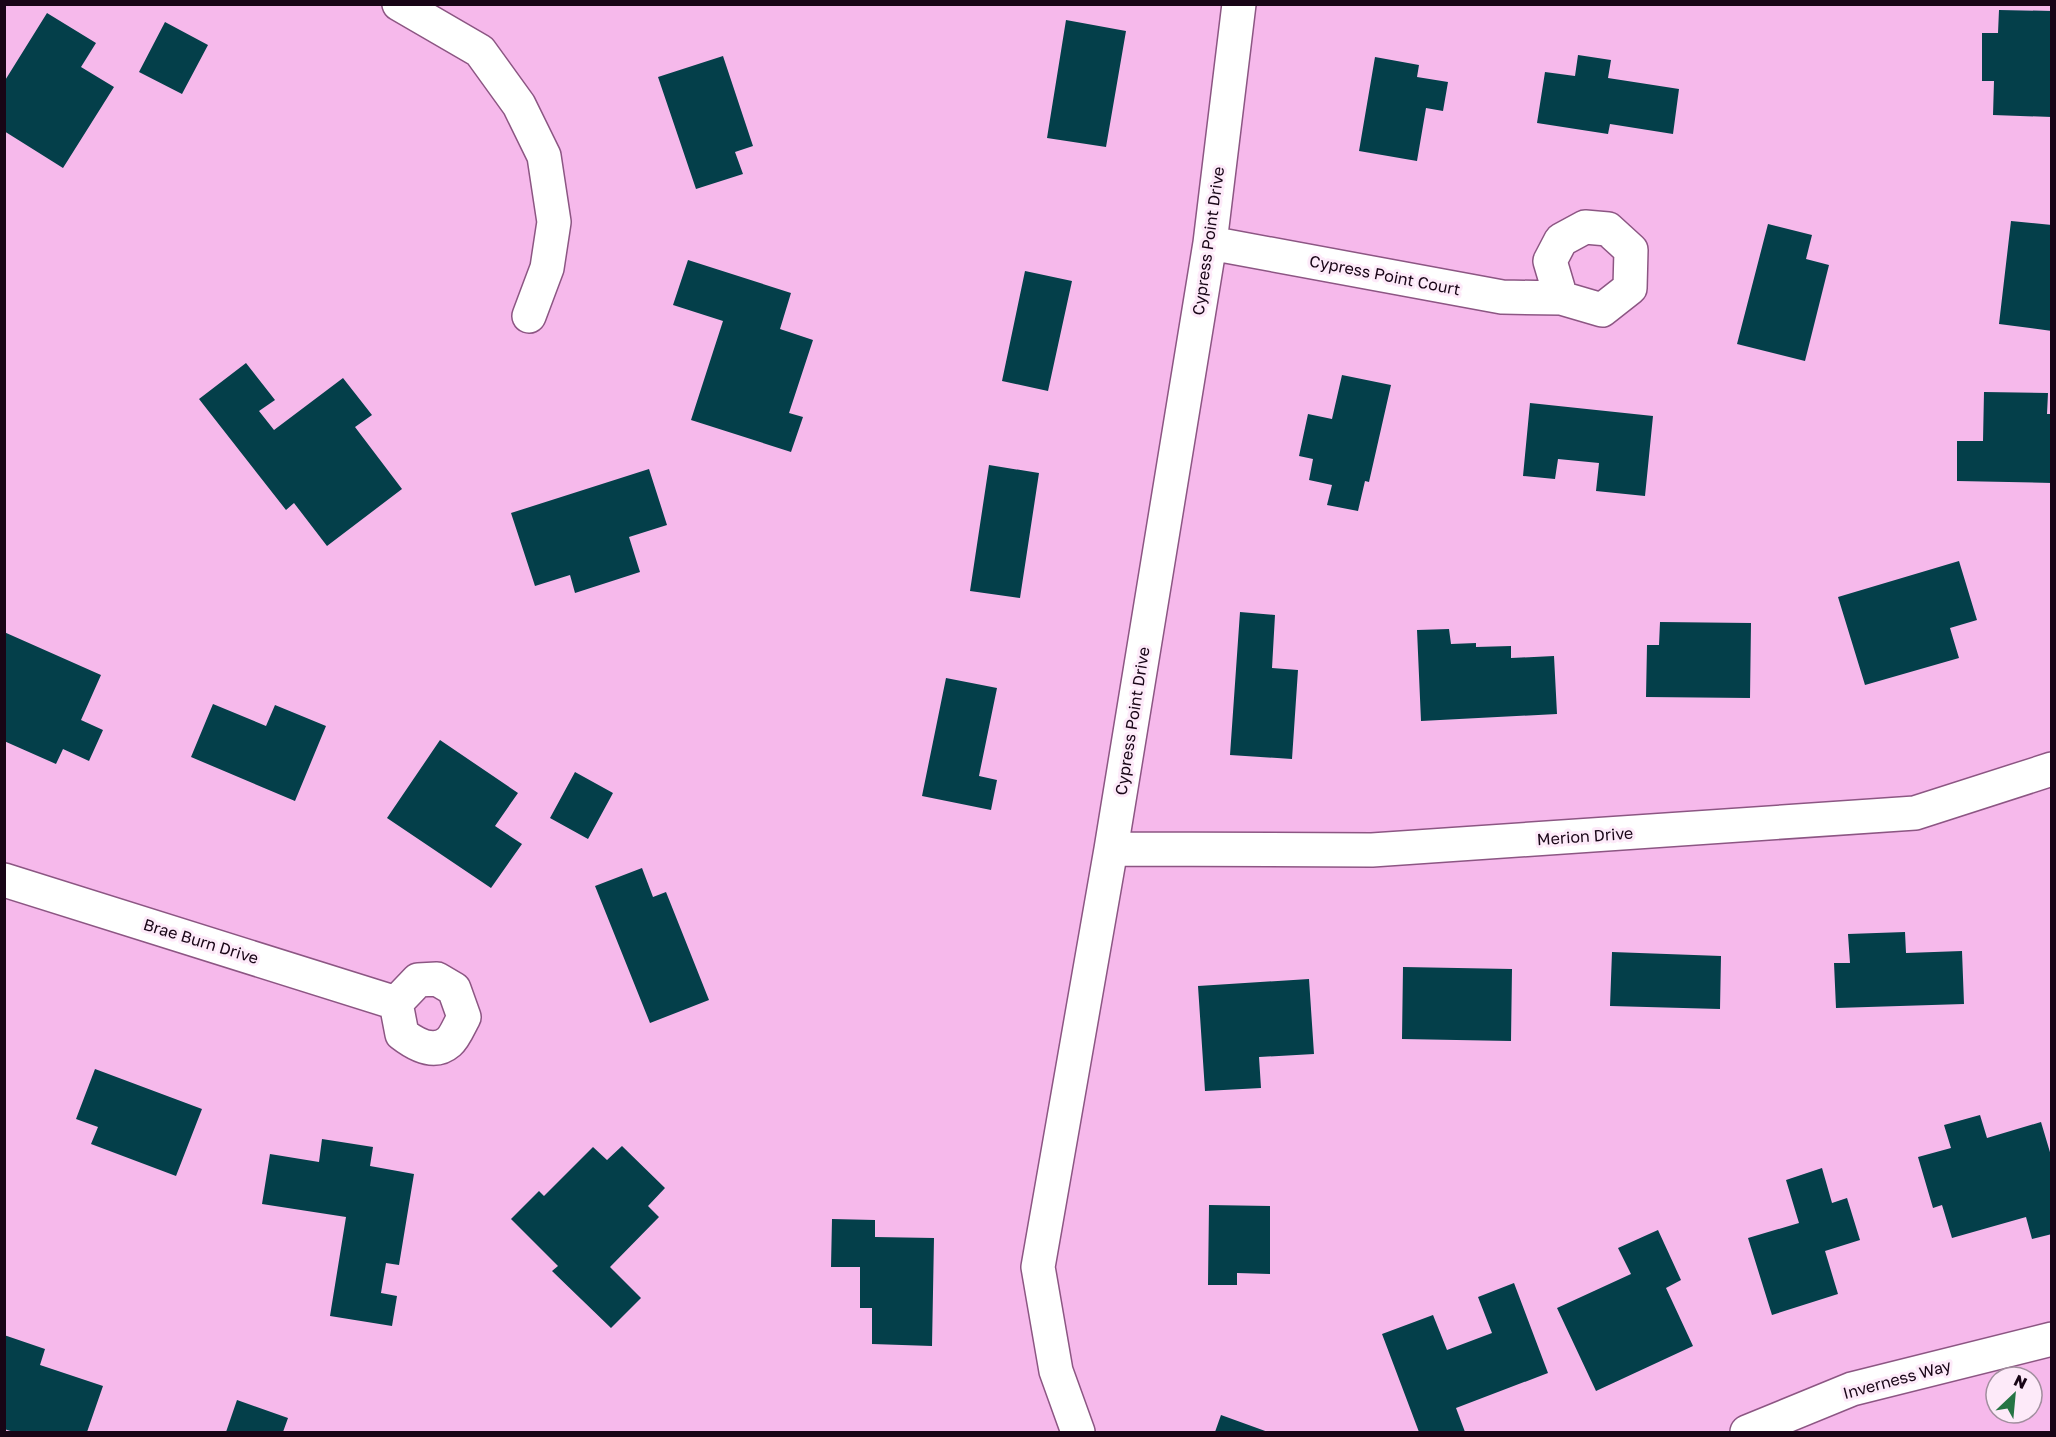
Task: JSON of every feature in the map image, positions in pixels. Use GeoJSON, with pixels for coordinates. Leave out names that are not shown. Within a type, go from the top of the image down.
{"type":"FeatureCollection","features":[{"type":"Feature","properties":{"kind":"street"},"geometry":{"type":"LineString","coordinates":[[399,4],[480,51],[519,105],[544,156],[554,222],[547,268],[529,316]]}},
{"type":"Feature","properties":{"kind":"street","name":"Cypress Point Drive"},"geometry":{"type":"LineString","coordinates":[[1078,1432],[1056,1371],[1038,1267],[1111,849],[1210,243],[1239,4]]}},
{"type":"Feature","properties":{"kind":"street","name":"Cypress Point Court"},"geometry":{"type":"LineString","coordinates":[[1210,243],[1502,297],[1561,298]]}},
{"type":"Feature","properties":{"kind":"street","name":"Merion Drive"},"geometry":{"type":"LineString","coordinates":[[1111,849],[1372,850],[1916,813],[2052,769]]}},
{"type":"Feature","properties":{"kind":"street","name":"Brae Burn Drive"},"geometry":{"type":"LineString","coordinates":[[4,880],[396,1003]]}},
{"type":"Feature","properties":{"kind":"street","name":"Inverness Way"},"geometry":{"type":"LineString","coordinates":[[1747,1432],[1851,1389],[2052,1339]]}},
{"type":"Feature","properties":{"kind":"building"},"geometry":{"type":"Polygon","coordinates":[[[1999,10],[2052,11],[2052,117],[1993,115],[1994,81],[1982,81],[1982,33],[1998,33],[1999,10]]]}},
{"type":"Feature","properties":{"kind":"building"},"geometry":{"type":"Polygon","coordinates":[[[47,13],[96,43],[81,67],[114,87],[63,168],[4,131],[4,82],[47,13]]]}},
{"type":"Feature","properties":{"kind":"building"},"geometry":{"type":"Polygon","coordinates":[[[1066,20],[1126,31],[1106,147],[1047,138],[1066,20]]]}},
{"type":"Feature","properties":{"kind":"building"},"geometry":{"type":"Polygon","coordinates":[[[165,22],[208,45],[182,94],[139,72],[165,22]]]}},
{"type":"Feature","properties":{"kind":"building"},"geometry":{"type":"Polygon","coordinates":[[[1578,55],[1611,60],[1608,78],[1679,89],[1673,134],[1610,124],[1608,134],[1537,123],[1545,72],[1575,76],[1578,55]]]}},
{"type":"Feature","properties":{"kind":"building"},"geometry":{"type":"Polygon","coordinates":[[[723,56],[753,146],[735,152],[743,174],[696,189],[658,77],[723,56]]]}},
{"type":"Feature","properties":{"kind":"building"},"geometry":{"type":"Polygon","coordinates":[[[1375,57],[1419,65],[1417,77],[1448,82],[1443,111],[1426,108],[1417,161],[1359,151],[1375,57]]]}},
{"type":"Feature","properties":{"kind":"building"},"geometry":{"type":"Polygon","coordinates":[[[2011,221],[2052,225],[2052,331],[1999,324],[2011,221]]]}},
{"type":"Feature","properties":{"kind":"building"},"geometry":{"type":"Polygon","coordinates":[[[1768,224],[1812,235],[1806,259],[1829,265],[1805,361],[1737,344],[1768,224]]]}},
{"type":"Feature","properties":{"kind":"building"},"geometry":{"type":"Polygon","coordinates":[[[688,260],[791,293],[780,329],[813,340],[789,413],[803,417],[791,452],[691,420],[723,321],[673,305],[688,260]]]}},
{"type":"Feature","properties":{"kind":"building"},"geometry":{"type":"Polygon","coordinates":[[[1025,271],[1072,281],[1048,391],[1002,381],[1025,271]]]}},
{"type":"Feature","properties":{"kind":"building"},"geometry":{"type":"Polygon","coordinates":[[[246,363],[275,400],[259,411],[274,430],[343,378],[372,415],[355,427],[402,489],[327,546],[294,503],[286,510],[199,399],[246,363]]]}},
{"type":"Feature","properties":{"kind":"building"},"geometry":{"type":"Polygon","coordinates":[[[1342,375],[1391,385],[1369,482],[1365,481],[1358,511],[1327,505],[1332,485],[1309,480],[1313,459],[1299,456],[1308,414],[1332,419],[1342,375]]]}},
{"type":"Feature","properties":{"kind":"building"},"geometry":{"type":"Polygon","coordinates":[[[1984,392],[2048,393],[2047,414],[2052,414],[2052,483],[1957,481],[1957,441],[1983,441],[1984,392]]]}},
{"type":"Feature","properties":{"kind":"building"},"geometry":{"type":"Polygon","coordinates":[[[1530,403],[1653,416],[1645,496],[1596,491],[1599,463],[1558,459],[1555,479],[1523,476],[1530,403]]]}},
{"type":"Feature","properties":{"kind":"building"},"geometry":{"type":"Polygon","coordinates":[[[989,465],[1039,473],[1020,598],[970,591],[989,465]]]}},
{"type":"Feature","properties":{"kind":"building"},"geometry":{"type":"Polygon","coordinates":[[[649,469],[667,525],[629,537],[640,572],[575,593],[570,575],[535,586],[511,513],[649,469]]]}},
{"type":"Feature","properties":{"kind":"building"},"geometry":{"type":"Polygon","coordinates":[[[1959,561],[1977,620],[1950,628],[1959,658],[1865,685],[1838,597],[1959,561]]]}},
{"type":"Feature","properties":{"kind":"building"},"geometry":{"type":"Polygon","coordinates":[[[1240,612],[1275,615],[1272,668],[1298,670],[1292,759],[1230,755],[1240,612]]]}},
{"type":"Feature","properties":{"kind":"building"},"geometry":{"type":"Polygon","coordinates":[[[1660,622],[1751,623],[1750,698],[1646,697],[1647,645],[1659,645],[1660,622]]]}},
{"type":"Feature","properties":{"kind":"building"},"geometry":{"type":"Polygon","coordinates":[[[1449,629],[1451,644],[1476,643],[1476,647],[1511,646],[1511,658],[1554,656],[1557,714],[1421,721],[1417,630],[1449,629]]]}},
{"type":"Feature","properties":{"kind":"building"},"geometry":{"type":"Polygon","coordinates":[[[4,632],[101,675],[81,720],[103,730],[89,761],[63,749],[56,764],[4,741],[4,632]]]}},
{"type":"Feature","properties":{"kind":"building"},"geometry":{"type":"Polygon","coordinates":[[[946,678],[997,688],[979,776],[997,780],[991,810],[922,796],[946,678]]]}},
{"type":"Feature","properties":{"kind":"building"},"geometry":{"type":"Polygon","coordinates":[[[213,704],[266,726],[275,705],[326,726],[295,801],[191,757],[213,704]]]}},
{"type":"Feature","properties":{"kind":"building"},"geometry":{"type":"Polygon","coordinates":[[[440,740],[518,793],[495,826],[522,844],[491,888],[387,818],[440,740]]]}},
{"type":"Feature","properties":{"kind":"building"},"geometry":{"type":"Polygon","coordinates":[[[575,772],[613,793],[588,839],[550,818],[575,772]]]}},
{"type":"Feature","properties":{"kind":"building"},"geometry":{"type":"Polygon","coordinates":[[[642,868],[653,897],[666,892],[709,1000],[650,1023],[595,886],[642,868]]]}},
{"type":"Feature","properties":{"kind":"building"},"geometry":{"type":"Polygon","coordinates":[[[1905,932],[1906,953],[1962,951],[1964,1004],[1836,1008],[1834,963],[1850,963],[1848,934],[1905,932]]]}},
{"type":"Feature","properties":{"kind":"building"},"geometry":{"type":"Polygon","coordinates":[[[1612,952],[1721,956],[1720,1009],[1610,1006],[1612,952]]]}},
{"type":"Feature","properties":{"kind":"building"},"geometry":{"type":"Polygon","coordinates":[[[1403,967],[1512,969],[1511,1041],[1402,1039],[1403,967]]]}},
{"type":"Feature","properties":{"kind":"building"},"geometry":{"type":"Polygon","coordinates":[[[1309,979],[1314,1054],[1259,1057],[1261,1088],[1205,1091],[1198,986],[1309,979]]]}},
{"type":"Feature","properties":{"kind":"building"},"geometry":{"type":"Polygon","coordinates":[[[95,1069],[202,1109],[176,1176],[91,1144],[98,1127],[76,1119],[95,1069]]]}},
{"type":"Feature","properties":{"kind":"building"},"geometry":{"type":"Polygon","coordinates":[[[1980,1115],[1987,1138],[2041,1122],[2052,1159],[2052,1234],[2032,1239],[2026,1217],[1952,1238],[1942,1205],[1933,1208],[1918,1157],[1951,1148],[1944,1125],[1980,1115]]]}},
{"type":"Feature","properties":{"kind":"building"},"geometry":{"type":"Polygon","coordinates":[[[322,1139],[373,1147],[370,1166],[414,1174],[399,1265],[386,1263],[381,1293],[397,1296],[392,1326],[330,1316],[346,1217],[262,1204],[270,1154],[319,1162],[322,1139]]]}},
{"type":"Feature","properties":{"kind":"building"},"geometry":{"type":"Polygon","coordinates":[[[622,1146],[665,1188],[648,1206],[659,1217],[610,1267],[641,1298],[611,1328],[552,1271],[558,1266],[511,1219],[539,1191],[544,1196],[593,1147],[607,1160],[622,1146]]]}},
{"type":"Feature","properties":{"kind":"building"},"geometry":{"type":"Polygon","coordinates":[[[1822,1168],[1832,1203],[1847,1198],[1860,1240],[1825,1251],[1838,1294],[1772,1315],[1748,1238],[1799,1223],[1786,1180],[1822,1168]]]}},
{"type":"Feature","properties":{"kind":"building"},"geometry":{"type":"Polygon","coordinates":[[[1209,1205],[1270,1206],[1270,1274],[1237,1273],[1237,1285],[1208,1285],[1209,1205]]]}},
{"type":"Feature","properties":{"kind":"building"},"geometry":{"type":"Polygon","coordinates":[[[832,1219],[875,1220],[875,1237],[934,1238],[932,1346],[872,1344],[872,1308],[860,1308],[860,1267],[831,1267],[832,1219]]]}},
{"type":"Feature","properties":{"kind":"building"},"geometry":{"type":"Polygon","coordinates":[[[1658,1230],[1681,1280],[1666,1288],[1693,1346],[1596,1391],[1557,1308],[1631,1274],[1618,1248],[1658,1230]]]}},
{"type":"Feature","properties":{"kind":"building"},"geometry":{"type":"Polygon","coordinates":[[[1514,1283],[1548,1373],[1456,1408],[1465,1432],[1419,1432],[1382,1334],[1433,1315],[1447,1350],[1492,1333],[1478,1297],[1514,1283]]]}},
{"type":"Feature","properties":{"kind":"building"},"geometry":{"type":"Polygon","coordinates":[[[4,1335],[45,1349],[40,1365],[103,1386],[87,1432],[14,1432],[4,1429],[4,1335]]]}},
{"type":"Feature","properties":{"kind":"building"},"geometry":{"type":"Polygon","coordinates":[[[237,1400],[288,1418],[283,1432],[226,1432],[237,1400]]]}},
{"type":"Feature","properties":{"kind":"building"},"geometry":{"type":"Polygon","coordinates":[[[1221,1415],[1268,1432],[1215,1432],[1221,1415]]]}}]}
